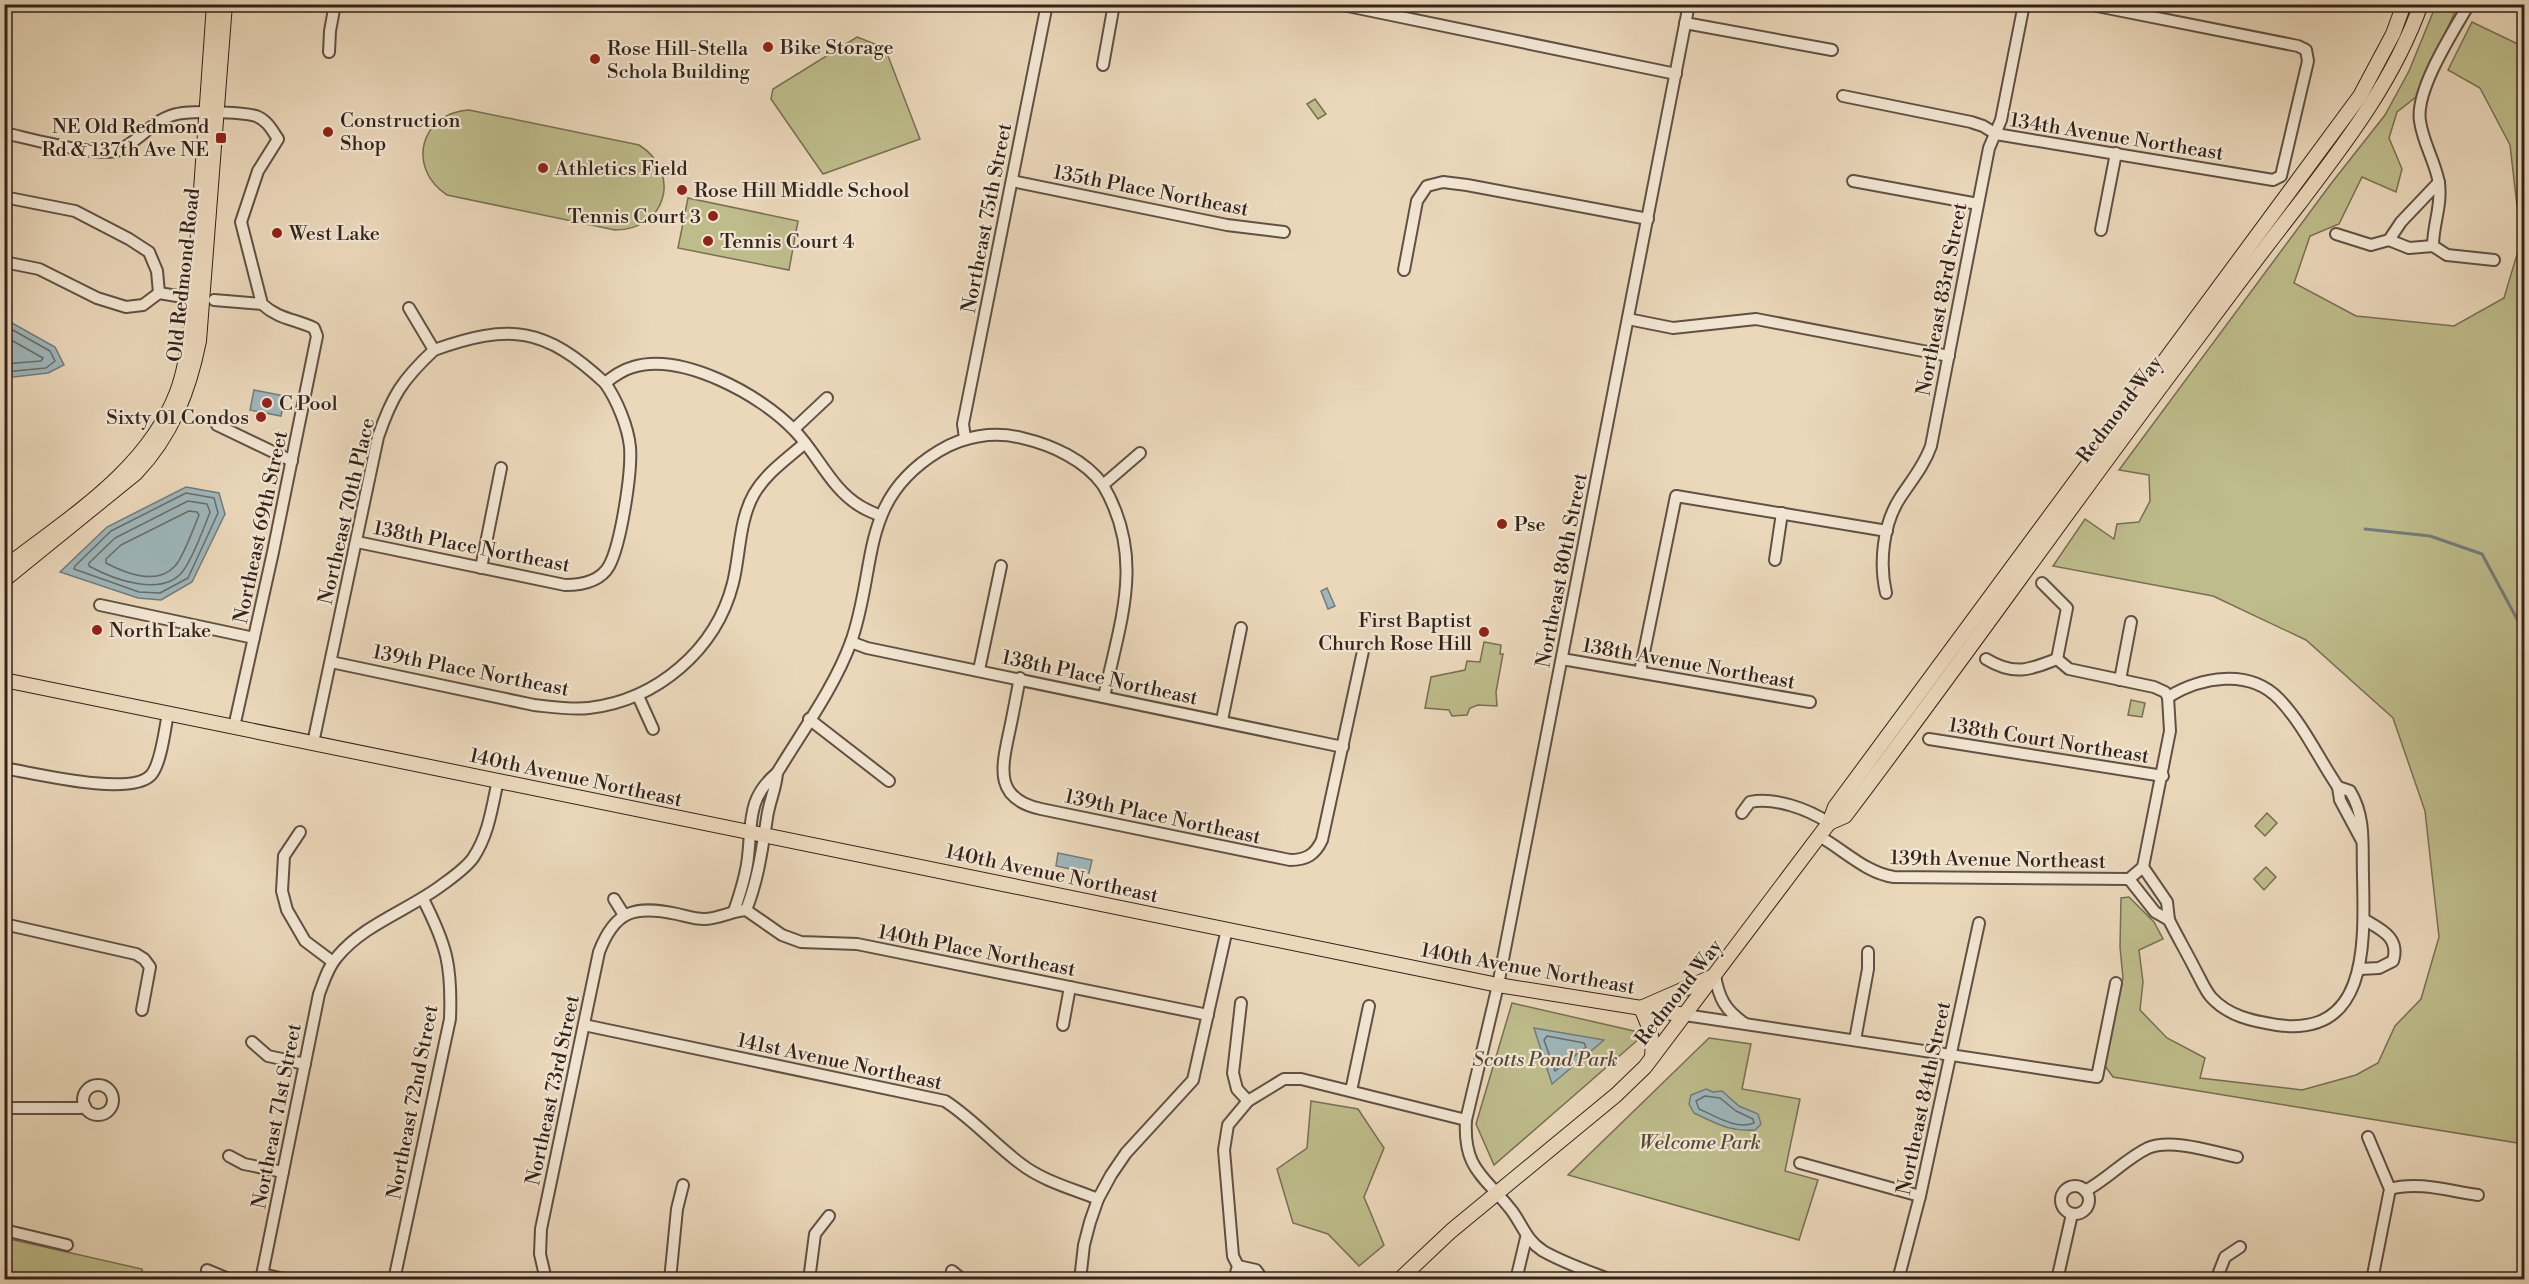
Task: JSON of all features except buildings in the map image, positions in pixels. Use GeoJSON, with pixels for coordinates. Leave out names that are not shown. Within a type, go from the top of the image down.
{"type":"FeatureCollection","features":[{"type":"Feature","properties":{"kind":"main road","name":"Old Redmond Road"},"geometry":{"type":"LineString","coordinates":[[4,580],[136,473],[153,455],[179,411],[193,371],[200,341],[212,113],[214,4]]}},
{"type":"Feature","properties":{"kind":"main road","name":"Old Redmond Road"},"geometry":{"type":"LineString","coordinates":[[4,568],[108,486],[130,465],[148,444],[177,393],[184,368],[192,319],[225,4]]}},
{"type":"Feature","properties":{"kind":"main road","name":"Redmond Way"},"geometry":{"type":"LineString","coordinates":[[1399,1280],[1495,1194],[1616,1095],[1652,1058],[1819,836],[1835,807],[2360,96],[2393,34],[2404,4]]}},
{"type":"Feature","properties":{"kind":"main road","name":"Redmond Way"},"geometry":{"type":"LineString","coordinates":[[1828,823],[1845,816],[1913,727],[2108,456],[2349,139],[2388,80],[2408,40],[2421,4]]}},
{"type":"Feature","properties":{"kind":"main road","name":"140th Avenue Northeast"},"geometry":{"type":"LineString","coordinates":[[4,680],[1498,985],[1685,1015]]}},
{"type":"Feature","properties":{"kind":"main road"},"geometry":{"type":"LineString","coordinates":[[1652,1058],[1651,1027],[1641,1008],[1715,976]]}},
{"type":"Feature","properties":{"kind":"street"},"geometry":{"type":"LineString","coordinates":[[329,52],[335,4]]}},
{"type":"Feature","properties":{"kind":"street","name":"Northeast 75th Street"},"geometry":{"type":"LineString","coordinates":[[965,438],[963,424],[1047,4]]}},
{"type":"Feature","properties":{"kind":"street"},"geometry":{"type":"LineString","coordinates":[[1103,65],[1114,4]]}},
{"type":"Feature","properties":{"kind":"street"},"geometry":{"type":"LineString","coordinates":[[1338,4],[1676,74]]}},
{"type":"Feature","properties":{"kind":"street","name":"Northeast 80th Street"},"geometry":{"type":"LineString","coordinates":[[1495,1194],[1473,1165],[1465,1141],[1466,1120],[1498,985],[1689,4]]}},
{"type":"Feature","properties":{"kind":"street","name":"Northeast 83rd Street"},"geometry":{"type":"LineString","coordinates":[[1886,593],[1881,572],[1890,518],[1899,500],[1926,460],[1949,356],[1989,148],[2001,120],[2024,4]]}},
{"type":"Feature","properties":{"kind":"street","name":"134th Avenue Northeast"},"geometry":{"type":"LineString","coordinates":[[1843,96],[1971,122],[1996,134],[2273,180],[2281,176],[2308,61],[2306,50],[2298,46],[2087,4]]}},
{"type":"Feature","properties":{"kind":"street"},"geometry":{"type":"LineString","coordinates":[[2433,246],[2440,206],[2439,182],[2422,133],[2419,118],[2421,99],[2443,50],[2469,4]]}},
{"type":"Feature","properties":{"kind":"street"},"geometry":{"type":"LineString","coordinates":[[1685,23],[1832,50]]}},
{"type":"Feature","properties":{"kind":"street"},"geometry":{"type":"LineString","coordinates":[[4,134],[94,151],[118,150],[173,115],[195,111],[257,117],[267,123],[278,139],[258,171],[241,222],[262,304],[214,300]]}},
{"type":"Feature","properties":{"kind":"street"},"geometry":{"type":"LineString","coordinates":[[2101,230],[2116,153]]}},
{"type":"Feature","properties":{"kind":"street","name":"135th Place Northeast"},"geometry":{"type":"LineString","coordinates":[[1012,181],[1227,225],[1284,232]]}},
{"type":"Feature","properties":{"kind":"street"},"geometry":{"type":"LineString","coordinates":[[1853,181],[1978,204]]}},
{"type":"Feature","properties":{"kind":"street"},"geometry":{"type":"LineString","coordinates":[[1404,270],[1417,201],[1427,186],[1443,182],[1648,219]]}},
{"type":"Feature","properties":{"kind":"street"},"geometry":{"type":"LineString","coordinates":[[2389,240],[2401,222],[2439,182]]}},
{"type":"Feature","properties":{"kind":"street"},"geometry":{"type":"LineString","coordinates":[[4,197],[75,211],[129,239],[148,252],[157,271],[159,293]]}},
{"type":"Feature","properties":{"kind":"street"},"geometry":{"type":"LineString","coordinates":[[2336,234],[2371,245],[2389,240],[2409,248],[2433,246],[2447,255],[2494,260]]}},
{"type":"Feature","properties":{"kind":"street"},"geometry":{"type":"LineString","coordinates":[[4,262],[39,269],[97,298],[126,307],[143,305],[159,293],[183,297]]}},
{"type":"Feature","properties":{"kind":"street","name":"Northeast 69th Street"},"geometry":{"type":"LineString","coordinates":[[234,727],[318,336],[314,328],[284,320],[262,304]]}},
{"type":"Feature","properties":{"kind":"street"},"geometry":{"type":"LineString","coordinates":[[409,308],[434,350],[472,336],[498,333],[519,334],[554,344],[571,354],[605,382],[633,366],[663,364],[696,371],[726,382],[763,404],[794,429],[837,486],[859,506],[880,516]]}},
{"type":"Feature","properties":{"kind":"street"},"geometry":{"type":"LineString","coordinates":[[1628,319],[1673,328],[1756,319],[1949,356]]}},
{"type":"Feature","properties":{"kind":"street","name":"Northeast 70th Place"},"geometry":{"type":"LineString","coordinates":[[313,743],[378,437],[390,403],[404,379],[434,350]]}},
{"type":"Feature","properties":{"kind":"street","name":"138th Place Northeast"},"geometry":{"type":"LineString","coordinates":[[357,542],[565,585],[590,583],[609,566],[616,547],[630,478],[630,446],[621,416],[605,382]]}},
{"type":"Feature","properties":{"kind":"street"},"geometry":{"type":"LineString","coordinates":[[794,429],[827,398]]}},
{"type":"Feature","properties":{"kind":"street"},"geometry":{"type":"LineString","coordinates":[[217,425],[292,461]]}},
{"type":"Feature","properties":{"kind":"street"},"geometry":{"type":"LineString","coordinates":[[734,911],[748,858],[748,832],[757,798],[764,784],[777,773],[830,687],[851,642],[880,516],[901,481],[916,465],[965,438],[1013,436],[1056,449],[1094,473],[1112,500],[1126,546],[1128,570],[1126,594],[1104,697]]}},
{"type":"Feature","properties":{"kind":"street","name":"139th Place Northeast"},"geometry":{"type":"LineString","coordinates":[[331,662],[562,708],[588,708],[638,696],[672,674],[692,657],[710,634],[724,610],[732,584],[752,496],[765,478],[805,443]]}},
{"type":"Feature","properties":{"kind":"street"},"geometry":{"type":"LineString","coordinates":[[1103,485],[1140,453]]}},
{"type":"Feature","properties":{"kind":"street"},"geometry":{"type":"LineString","coordinates":[[481,568],[501,468]]}},
{"type":"Feature","properties":{"kind":"street"},"geometry":{"type":"LineString","coordinates":[[1640,672],[1676,495],[1887,531]]}},
{"type":"Feature","properties":{"kind":"street"},"geometry":{"type":"LineString","coordinates":[[1774,560],[1782,513]]}},
{"type":"Feature","properties":{"kind":"street"},"geometry":{"type":"LineString","coordinates":[[979,670],[1001,566]]}},
{"type":"Feature","properties":{"kind":"street"},"geometry":{"type":"LineString","coordinates":[[2042,584],[2067,608],[2058,659]]}},
{"type":"Feature","properties":{"kind":"street"},"geometry":{"type":"LineString","coordinates":[[100,605],[254,638]]}},
{"type":"Feature","properties":{"kind":"street"},"geometry":{"type":"LineString","coordinates":[[2120,680],[2131,622]]}},
{"type":"Feature","properties":{"kind":"street"},"geometry":{"type":"LineString","coordinates":[[1222,720],[1241,628]]}},
{"type":"Feature","properties":{"kind":"street","name":"138th Place Northeast"},"geometry":{"type":"LineString","coordinates":[[851,642],[867,648],[1343,747]]}},
{"type":"Feature","properties":{"kind":"street"},"geometry":{"type":"LineString","coordinates":[[1343,747],[1363,651]]}},
{"type":"Feature","properties":{"kind":"street","name":"138th Avenue Northeast"},"geometry":{"type":"LineString","coordinates":[[1562,659],[1810,702]]}},
{"type":"Feature","properties":{"kind":"street"},"geometry":{"type":"LineString","coordinates":[[1986,659],[2007,669],[2022,670],[2058,659]]}},
{"type":"Feature","properties":{"kind":"street"},"geometry":{"type":"LineString","coordinates":[[2058,659],[2069,669],[2154,687],[2165,692],[2168,697],[2170,731],[2163,776],[2143,867],[2129,879]]}},
{"type":"Feature","properties":{"kind":"street","name":"139th Place Northeast"},"geometry":{"type":"LineString","coordinates":[[1020,678],[1002,776],[1010,794],[1027,806],[1279,858],[1302,860],[1311,855],[1322,840],[1343,747]]}},
{"type":"Feature","properties":{"kind":"street","name":"139th Avenue Northeast"},"geometry":{"type":"LineString","coordinates":[[2143,867],[2167,903],[2169,920],[2210,996],[2239,1017],[2290,1027],[2313,1023],[2332,1015],[2354,987],[2360,969],[2365,920],[2363,824],[2358,804],[2350,791],[2338,787],[2289,711],[2277,697],[2255,684],[2224,678],[2215,679],[2168,697]]}},
{"type":"Feature","properties":{"kind":"street"},"geometry":{"type":"LineString","coordinates":[[638,696],[653,729]]}},
{"type":"Feature","properties":{"kind":"street"},"geometry":{"type":"LineString","coordinates":[[9,769],[98,784],[124,785],[150,777],[155,769],[168,713]]}},
{"type":"Feature","properties":{"kind":"street"},"geometry":{"type":"LineString","coordinates":[[809,719],[889,781]]}},
{"type":"Feature","properties":{"kind":"street","name":"138th Court Northeast"},"geometry":{"type":"LineString","coordinates":[[1929,738],[2163,776]]}},
{"type":"Feature","properties":{"kind":"street"},"geometry":{"type":"LineString","coordinates":[[614,899],[624,915],[656,910],[702,919],[746,910],[755,887],[767,817],[776,788],[777,773]]}},
{"type":"Feature","properties":{"kind":"street"},"geometry":{"type":"LineString","coordinates":[[300,832],[284,856],[282,891],[287,910],[305,941],[333,962],[347,947],[370,929],[423,899],[472,861],[483,841],[498,780]]}},
{"type":"Feature","properties":{"kind":"street"},"geometry":{"type":"LineString","coordinates":[[1742,813],[1750,802],[1761,800],[1812,812],[1828,823]]}},
{"type":"Feature","properties":{"kind":"street","name":"139th Avenue Northeast"},"geometry":{"type":"LineString","coordinates":[[1819,836],[1869,869],[1881,875],[1894,877],[2129,879],[2156,912],[2169,920]]}},
{"type":"Feature","properties":{"kind":"street","name":"Northeast 72nd Street"},"geometry":{"type":"LineString","coordinates":[[394,1280],[450,1019],[452,986],[448,958],[442,935],[423,899]]}},
{"type":"Feature","properties":{"kind":"street","name":"140th Place Northeast"},"geometry":{"type":"LineString","coordinates":[[746,910],[782,935],[801,942],[858,944],[1208,1015]]}},
{"type":"Feature","properties":{"kind":"street","name":"Northeast 73rd Street"},"geometry":{"type":"LineString","coordinates":[[546,1280],[540,1254],[541,1229],[599,952],[614,922],[624,915]]}},
{"type":"Feature","properties":{"kind":"street"},"geometry":{"type":"LineString","coordinates":[[2360,969],[2379,968],[2393,962],[2396,953],[2390,936],[2365,920]]}},
{"type":"Feature","properties":{"kind":"street","name":"Northeast 84th Street"},"geometry":{"type":"LineString","coordinates":[[1898,1280],[1920,1196],[1979,923]]}},
{"type":"Feature","properties":{"kind":"street"},"geometry":{"type":"LineString","coordinates":[[4,924],[136,954],[150,967],[142,1010]]}},
{"type":"Feature","properties":{"kind":"street"},"geometry":{"type":"LineString","coordinates":[[1080,1280],[1084,1245],[1098,1199],[1126,1153],[1193,1080],[1227,929]]}},
{"type":"Feature","properties":{"kind":"street"},"geometry":{"type":"LineString","coordinates":[[1856,1040],[1868,969],[1868,952]]}},
{"type":"Feature","properties":{"kind":"street","name":"Northeast 71st Street"},"geometry":{"type":"LineString","coordinates":[[261,1277],[319,994],[333,962]]}},
{"type":"Feature","properties":{"kind":"street"},"geometry":{"type":"LineString","coordinates":[[1715,976],[1723,1004],[1729,1012],[1746,1024]]}},
{"type":"Feature","properties":{"kind":"street","name":"140th Avenue Northeast"},"geometry":{"type":"LineString","coordinates":[[1685,1015],[2097,1077],[2116,982]]}},
{"type":"Feature","properties":{"kind":"street"},"geometry":{"type":"LineString","coordinates":[[1063,1025],[1070,987]]}},
{"type":"Feature","properties":{"kind":"street"},"geometry":{"type":"LineString","coordinates":[[1241,1003],[1233,1073],[1237,1089],[1248,1101]]}},
{"type":"Feature","properties":{"kind":"street"},"geometry":{"type":"LineString","coordinates":[[1350,1091],[1369,1006]]}},
{"type":"Feature","properties":{"kind":"street","name":"141st Avenue Northeast"},"geometry":{"type":"LineString","coordinates":[[584,1025],[945,1101],[960,1110],[1021,1165],[1098,1199]]}},
{"type":"Feature","properties":{"kind":"street"},"geometry":{"type":"LineString","coordinates":[[252,1042],[268,1056],[305,1064]]}},
{"type":"Feature","properties":{"kind":"street"},"geometry":{"type":"LineString","coordinates":[[1234,1280],[1238,1266],[1233,1256],[1224,1150],[1225,1134],[1233,1116],[1248,1101],[1284,1079],[1301,1079],[1466,1120]]}},
{"type":"Feature","properties":{"kind":"street"},"geometry":{"type":"LineString","coordinates":[[4,1108],[80,1108],[85,1106]]}},
{"type":"Feature","properties":{"kind":"street"},"geometry":{"type":"LineString","coordinates":[[2368,1137],[2390,1189],[2372,1280]]}},
{"type":"Feature","properties":{"kind":"street"},"geometry":{"type":"LineString","coordinates":[[2085,1191],[2140,1153],[2160,1145],[2176,1145],[2237,1157]]}},
{"type":"Feature","properties":{"kind":"street"},"geometry":{"type":"LineString","coordinates":[[228,1156],[244,1164],[283,1172]]}},
{"type":"Feature","properties":{"kind":"street"},"geometry":{"type":"LineString","coordinates":[[1800,1163],[1920,1196]]}},
{"type":"Feature","properties":{"kind":"street"},"geometry":{"type":"LineString","coordinates":[[670,1280],[677,1209],[683,1185]]}},
{"type":"Feature","properties":{"kind":"street"},"geometry":{"type":"LineString","coordinates":[[2390,1189],[2403,1185],[2419,1186],[2478,1195]]}},
{"type":"Feature","properties":{"kind":"street"},"geometry":{"type":"LineString","coordinates":[[2073,1186],[2085,1191],[2089,1199],[2087,1207],[2081,1213],[2072,1214],[2064,1209],[2062,1195],[2073,1186]]}},
{"type":"Feature","properties":{"kind":"street"},"geometry":{"type":"LineString","coordinates":[[1495,1194],[1512,1212],[1526,1238],[1541,1250],[1611,1280]]}},
{"type":"Feature","properties":{"kind":"street"},"geometry":{"type":"LineString","coordinates":[[2057,1280],[2072,1214]]}},
{"type":"Feature","properties":{"kind":"street"},"geometry":{"type":"LineString","coordinates":[[809,1280],[814,1234],[829,1216]]}},
{"type":"Feature","properties":{"kind":"street"},"geometry":{"type":"LineString","coordinates":[[4,1230],[67,1245]]}},
{"type":"Feature","properties":{"kind":"street"},"geometry":{"type":"LineString","coordinates":[[1516,1280],[1526,1238]]}},
{"type":"Feature","properties":{"kind":"street"},"geometry":{"type":"LineString","coordinates":[[2216,1280],[2225,1257],[2240,1247]]}},
{"type":"Feature","properties":{"kind":"street"},"geometry":{"type":"LineString","coordinates":[[1238,1266],[1256,1270],[1263,1280]]}},
{"type":"Feature","properties":{"kind":"street"},"geometry":{"type":"LineString","coordinates":[[207,1270],[231,1280]]}},
{"type":"Feature","properties":{"kind":"street"},"geometry":{"type":"LineString","coordinates":[[952,1271],[963,1280]]}},
{"type":"Feature","properties":{"kind":"street"},"geometry":{"type":"LineString","coordinates":[[261,1277],[288,1280]]}},
{"type":"Feature","properties":{"kind":"green space"},"geometry":{"type":"Polygon","coordinates":[[[2436,5],[2458,5],[2416,97],[2397,112],[2389,138],[2402,169],[2396,192],[2362,177],[2339,224],[2310,236],[2294,283],[2356,316],[2454,326],[2504,298],[2521,241],[2510,145],[2480,88],[2448,70],[2472,22],[2524,47],[2524,1144],[2113,1077],[2103,1063],[2123,978],[2120,947],[2121,898],[2129,897],[2154,922],[2163,939],[2139,950],[2143,982],[2140,1010],[2167,1038],[2205,1058],[2200,1078],[2302,1090],[2356,1075],[2378,1063],[2395,1026],[2421,999],[2439,937],[2425,811],[2393,718],[2306,640],[2213,596],[2053,566],[2085,519],[2114,539],[2117,524],[2139,522],[2150,501],[2149,475],[2119,470],[2330,185],[2385,115],[2409,71],[2436,5]]]}},
{"type":"Feature","properties":{"kind":"green space"},"geometry":{"type":"Polygon","coordinates":[[[857,37],[885,48],[920,139],[823,174],[771,99],[773,89],[857,37]]]}},
{"type":"Feature","properties":{"kind":"green space"},"geometry":{"type":"Polygon","coordinates":[[[1315,99],[1326,114],[1318,119],[1307,104],[1315,99]]]}},
{"type":"Feature","properties":{"kind":"green space","name":"Athletics Field"},"geometry":{"type":"Polygon","coordinates":[[[469,110],[639,145],[652,156],[661,170],[664,184],[663,198],[657,210],[647,221],[633,227],[615,230],[447,195],[434,184],[426,171],[423,157],[424,144],[430,131],[439,121],[452,113],[469,110]]]}},
{"type":"Feature","properties":{"kind":"green space"},"geometry":{"type":"Polygon","coordinates":[[[688,198],[798,221],[789,270],[678,248],[688,198]]]}},
{"type":"Feature","properties":{"kind":"green space"},"geometry":{"type":"Polygon","coordinates":[[[1484,642],[1501,645],[1500,654],[1503,654],[1496,692],[1497,706],[1478,705],[1470,708],[1467,715],[1452,716],[1449,710],[1425,708],[1431,677],[1465,670],[1467,661],[1480,662],[1484,642]]]}},
{"type":"Feature","properties":{"kind":"green space"},"geometry":{"type":"Polygon","coordinates":[[[2131,700],[2145,703],[2142,717],[2128,715],[2131,700]]]}},
{"type":"Feature","properties":{"kind":"green space"},"geometry":{"type":"Polygon","coordinates":[[[2267,813],[2277,823],[2265,836],[2255,826],[2267,813]]]}},
{"type":"Feature","properties":{"kind":"green space"},"geometry":{"type":"Polygon","coordinates":[[[2266,867],[2276,877],[2264,890],[2254,879],[2266,867]]]}},
{"type":"Feature","properties":{"kind":"green space","name":"Scotts Pond Park"},"geometry":{"type":"Polygon","coordinates":[[[1512,1003],[1634,1031],[1640,1038],[1494,1165],[1476,1124],[1512,1003]]]}},
{"type":"Feature","properties":{"kind":"green space","name":"Welcome Park"},"geometry":{"type":"Polygon","coordinates":[[[1709,1038],[1751,1044],[1742,1089],[1800,1099],[1785,1171],[1818,1180],[1799,1240],[1568,1175],[1709,1038]]]}},
{"type":"Feature","properties":{"kind":"green space"},"geometry":{"type":"Polygon","coordinates":[[[1311,1101],[1358,1109],[1384,1148],[1364,1197],[1384,1245],[1359,1266],[1328,1234],[1293,1223],[1277,1169],[1307,1148],[1311,1101]]]}},
{"type":"Feature","properties":{"kind":"green space"},"geometry":{"type":"Polygon","coordinates":[[[5,1238],[142,1269],[143,1279],[5,1279],[5,1238]]]}},
{"type":"Feature","properties":{"kind":"water"},"geometry":{"type":"Polygon","coordinates":[[[5,322],[12,323],[55,347],[64,365],[48,373],[5,378],[5,322]]]}},
{"type":"Feature","properties":{"kind":"water","name":"C Pool"},"geometry":{"type":"Polygon","coordinates":[[[254,390],[285,396],[281,416],[250,410],[254,390]]]}},
{"type":"Feature","properties":{"kind":"water"},"geometry":{"type":"Polygon","coordinates":[[[186,487],[219,493],[225,514],[192,582],[161,600],[138,598],[60,572],[107,527],[186,487]]]}},
{"type":"Feature","properties":{"kind":"water"},"geometry":{"type":"Polygon","coordinates":[[[1327,588],[1335,606],[1328,609],[1321,591],[1327,588]]]}},
{"type":"Feature","properties":{"kind":"water"},"geometry":{"type":"Polygon","coordinates":[[[1058,853],[1092,860],[1089,873],[1056,866],[1058,853]]]}},
{"type":"Feature","properties":{"kind":"water"},"geometry":{"type":"Polygon","coordinates":[[[1534,1028],[1604,1040],[1552,1084],[1534,1028]]]}},
{"type":"Feature","properties":{"kind":"water"},"geometry":{"type":"Polygon","coordinates":[[[1706,1089],[1713,1092],[1722,1091],[1739,1106],[1758,1114],[1761,1124],[1755,1130],[1738,1130],[1694,1113],[1689,1104],[1691,1095],[1706,1089]]]}},
{"type":"Feature","properties":{"kind":"waterway"},"geometry":{"type":"LineString","coordinates":[[2365,529],[2430,536],[2482,554],[2524,632]]}},
{"type":"Feature","properties":{"kind":"place","name":"Bike Storage"},"geometry":{"type":"Point","coordinates":[768,47]}},
{"type":"Feature","properties":{"kind":"place","name":"Rose Hill-Stella Schola Building"},"geometry":{"type":"Point","coordinates":[595,59]}},
{"type":"Feature","properties":{"kind":"place","name":"Construction Shop"},"geometry":{"type":"Point","coordinates":[328,132]}},
{"type":"Feature","properties":{"kind":"place","name":"NE Old Redmond Rd & 137th Ave NE"},"geometry":{"type":"Point","coordinates":[221,138]}},
{"type":"Feature","properties":{"kind":"place","name":"Athletics Field"},"geometry":{"type":"Point","coordinates":[543,168]}},
{"type":"Feature","properties":{"kind":"place","name":"Rose Hill Middle School"},"geometry":{"type":"Point","coordinates":[682,190]}},
{"type":"Feature","properties":{"kind":"place","name":"Tennis Court 3"},"geometry":{"type":"Point","coordinates":[713,216]}},
{"type":"Feature","properties":{"kind":"place","name":"West Lake"},"geometry":{"type":"Point","coordinates":[277,233]}},
{"type":"Feature","properties":{"kind":"place","name":"Tennis Court 4"},"geometry":{"type":"Point","coordinates":[708,241]}},
{"type":"Feature","properties":{"kind":"place","name":"C Pool"},"geometry":{"type":"Point","coordinates":[267,403]}},
{"type":"Feature","properties":{"kind":"place","name":"Sixty 01 Condos"},"geometry":{"type":"Point","coordinates":[261,417]}},
{"type":"Feature","properties":{"kind":"place","name":"Pse"},"geometry":{"type":"Point","coordinates":[1502,524]}},
{"type":"Feature","properties":{"kind":"place","name":"North Lake"},"geometry":{"type":"Point","coordinates":[97,630]}},
{"type":"Feature","properties":{"kind":"place","name":"First Baptist Church Rose Hill"},"geometry":{"type":"Point","coordinates":[1484,632]}}]}
